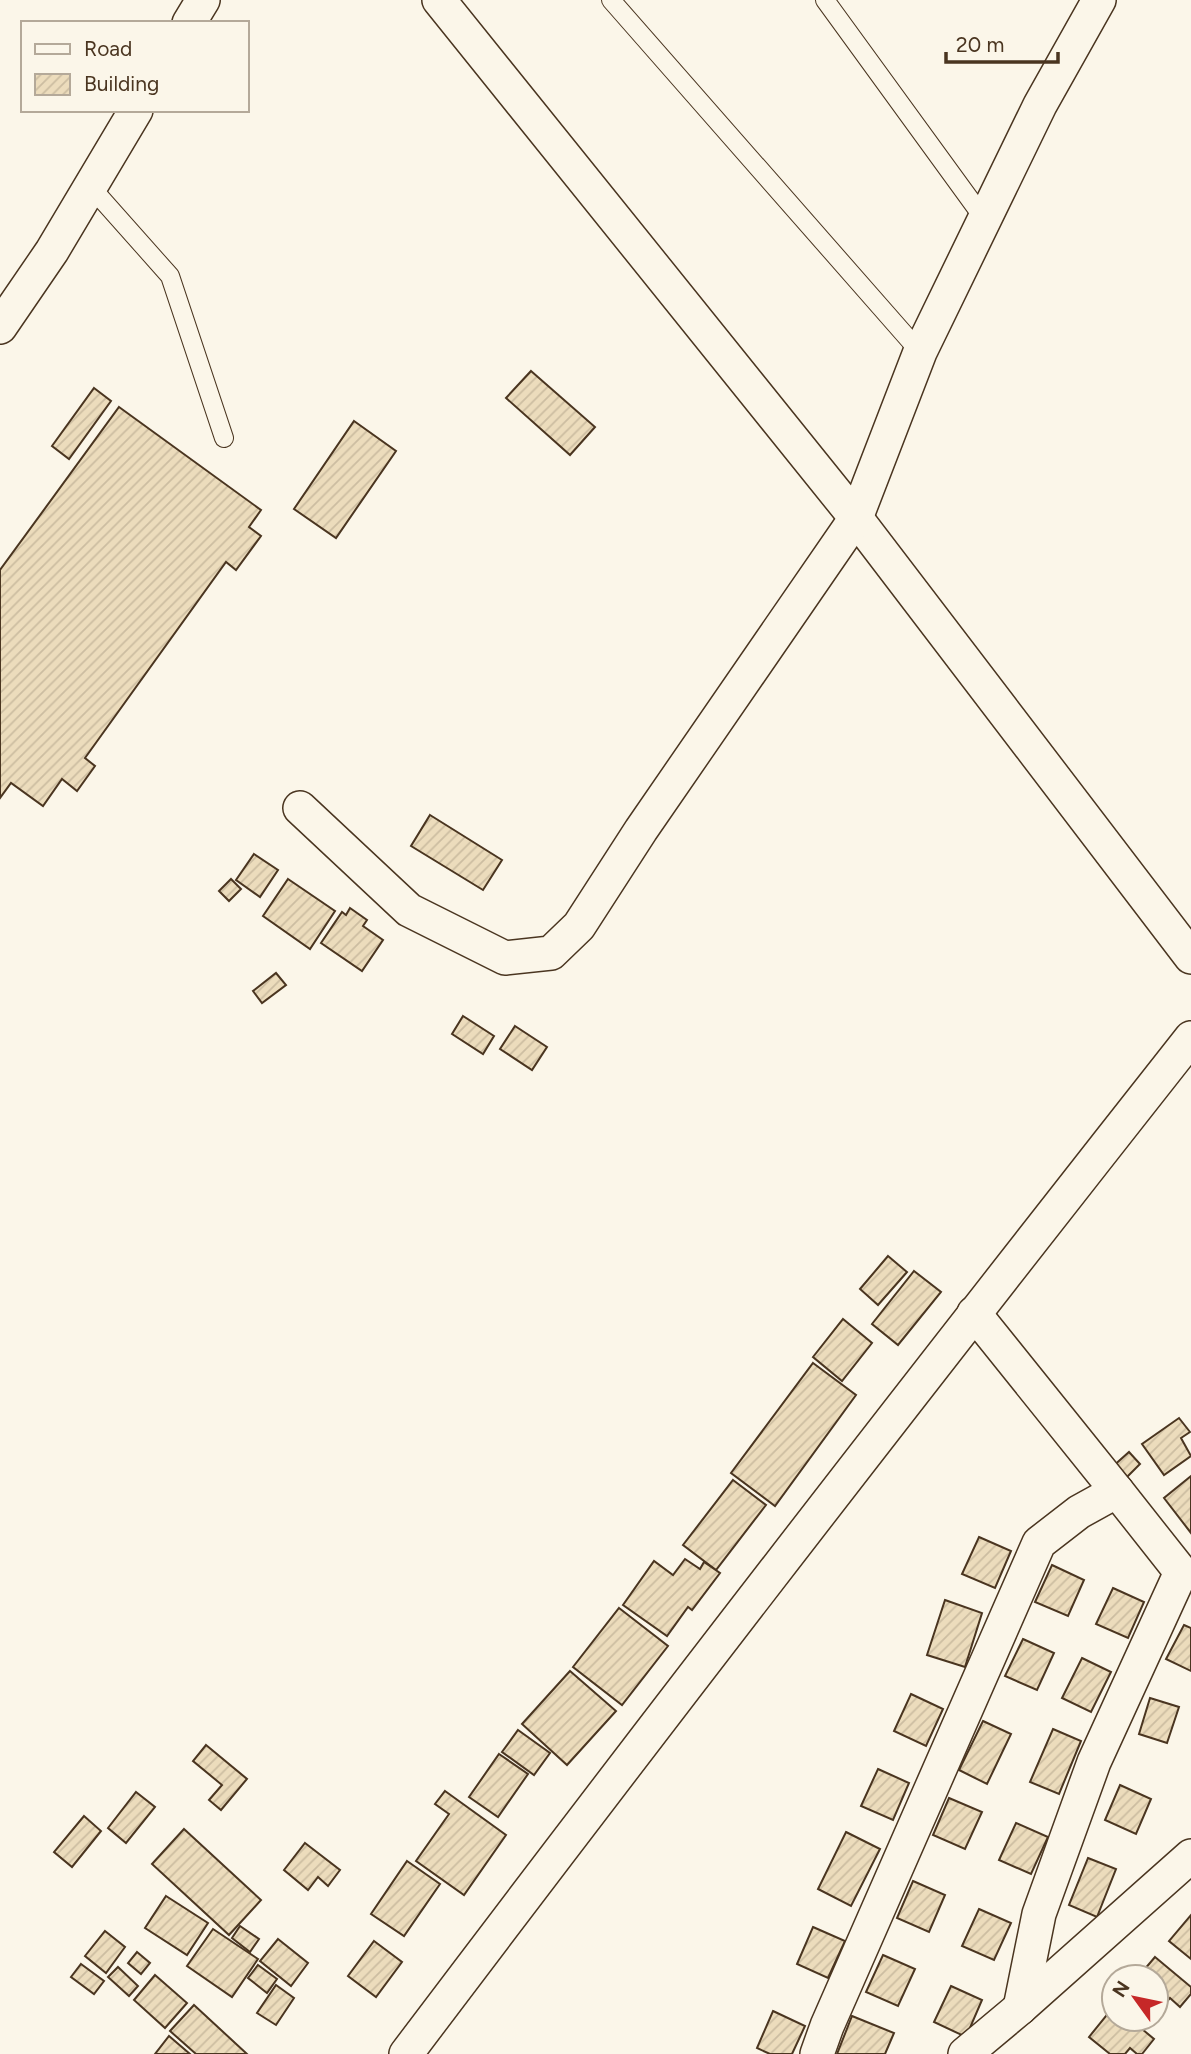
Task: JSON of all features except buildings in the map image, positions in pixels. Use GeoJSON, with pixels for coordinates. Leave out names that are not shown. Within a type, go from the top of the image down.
{"type":"FeatureCollection","features":[{"type":"Feature","properties":{"kind":"street"},"geometry":{"type":"LineString","coordinates":[[190,21],[203,0]]}},
{"type":"Feature","properties":{"kind":"street"},"geometry":{"type":"LineString","coordinates":[[439,0],[856,518],[1191,957]]}},
{"type":"Feature","properties":{"kind":"street"},"geometry":{"type":"LineString","coordinates":[[300,808],[409,910],[505,958],[551,953],[579,926],[641,830],[856,518],[920,352],[1040,105],[1099,0]]}},
{"type":"Feature","properties":{"kind":"street"},"geometry":{"type":"LineString","coordinates":[[0,327],[52,251],[135,112]]}},
{"type":"Feature","properties":{"kind":"street"},"geometry":{"type":"LineString","coordinates":[[407,2054],[974,1313],[1191,1038]]}},
{"type":"Feature","properties":{"kind":"street"},"geometry":{"type":"LineString","coordinates":[[974,1313],[1186,1578],[1094,1762],[1039,1914],[1020,2008]]}},
{"type":"Feature","properties":{"kind":"street"},"geometry":{"type":"LineString","coordinates":[[817,2054],[1039,1543],[1079,1512],[1117,1491]]}},
{"type":"Feature","properties":{"kind":"street"},"geometry":{"type":"LineString","coordinates":[[965,2054],[1191,1856]]}},
{"type":"Feature","properties":{"kind":"lane"},"geometry":{"type":"LineString","coordinates":[[611,0],[920,352]]}},
{"type":"Feature","properties":{"kind":"lane"},"geometry":{"type":"LineString","coordinates":[[825,0],[985,220]]}},
{"type":"Feature","properties":{"kind":"lane"},"geometry":{"type":"LineString","coordinates":[[90,186],[170,276],[224,438]]}}]}
